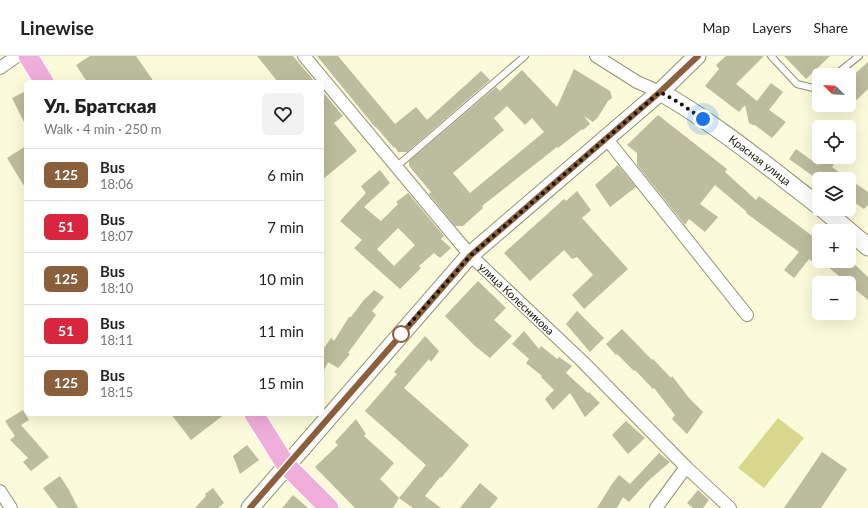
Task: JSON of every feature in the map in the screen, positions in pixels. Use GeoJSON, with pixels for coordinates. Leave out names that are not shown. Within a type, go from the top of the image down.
{"type":"FeatureCollection","features":[{"type":"Feature","properties":{"kind":"main road"},"geometry":{"type":"LineString","coordinates":[[28,56],[43,80]]}},
{"type":"Feature","properties":{"kind":"main road"},"geometry":{"type":"LineString","coordinates":[[250,508],[470,256],[660,92],[698,56]]}},
{"type":"Feature","properties":{"kind":"main road","name":"Красная улица"},"geometry":{"type":"LineString","coordinates":[[660,92],[678,102],[739,145],[812,201]]}},
{"type":"Feature","properties":{"kind":"main road"},"geometry":{"type":"LineString","coordinates":[[831,216],[868,247]]}},
{"type":"Feature","properties":{"kind":"main road"},"geometry":{"type":"LineString","coordinates":[[255,416],[286,465],[328,508]]}},
{"type":"Feature","properties":{"kind":"street"},"geometry":{"type":"LineString","coordinates":[[0,68],[17,56]]}},
{"type":"Feature","properties":{"kind":"street","name":"улица Колесникова"},"geometry":{"type":"LineString","coordinates":[[304,56],[324,80]]}},
{"type":"Feature","properties":{"kind":"street","name":"Красная улица"},"geometry":{"type":"LineString","coordinates":[[596,56],[637,82],[660,92]]}},
{"type":"Feature","properties":{"kind":"street","name":"улица Колесникова"},"geometry":{"type":"LineString","coordinates":[[324,80],[470,256],[583,362],[686,467],[730,508]]}},
{"type":"Feature","properties":{"kind":"street"},"geometry":{"type":"LineString","coordinates":[[606,138],[747,315]]}},
{"type":"Feature","properties":{"kind":"street"},"geometry":{"type":"LineString","coordinates":[[656,508],[686,467]]}},
{"type":"Feature","properties":{"kind":"street"},"geometry":{"type":"LineString","coordinates":[[0,491],[11,508]]}},
{"type":"Feature","properties":{"kind":"lane"},"geometry":{"type":"LineString","coordinates":[[396,167],[525,56]]}},
{"type":"Feature","properties":{"kind":"lane"},"geometry":{"type":"LineString","coordinates":[[771,56],[797,84],[812,88]]}},
{"type":"Feature","properties":{"kind":"lane"},"geometry":{"type":"LineString","coordinates":[[844,68],[859,56]]}},
{"type":"Feature","properties":{"kind":"shaded area"},"geometry":{"type":"Polygon","coordinates":[[[778,418],[804,438],[764,488],[738,468],[778,418]]]}},
{"type":"Feature","properties":{"kind":"building"},"geometry":{"type":"Polygon","coordinates":[[[90,56],[136,56],[153,80],[86,80],[76,65],[90,56]]]}},
{"type":"Feature","properties":{"kind":"building"},"geometry":{"type":"Polygon","coordinates":[[[257,56],[293,56],[313,80],[276,80],[257,56]]]}},
{"type":"Feature","properties":{"kind":"building"},"geometry":{"type":"Polygon","coordinates":[[[317,56],[338,56],[395,124],[416,107],[427,120],[481,71],[490,80],[407,152],[398,152],[375,127],[317,56]]]}},
{"type":"Feature","properties":{"kind":"building"},"geometry":{"type":"Polygon","coordinates":[[[726,56],[764,56],[736,84],[757,101],[771,83],[783,92],[769,110],[786,122],[772,138],[755,125],[749,123],[745,105],[739,112],[705,86],[719,69],[716,65],[726,56]]]}},
{"type":"Feature","properties":{"kind":"building"},"geometry":{"type":"Polygon","coordinates":[[[784,56],[830,56],[817,68],[812,68],[812,73],[806,79],[784,56]]]}},
{"type":"Feature","properties":{"kind":"building"},"geometry":{"type":"Polygon","coordinates":[[[868,62],[868,89],[856,100],[856,73],[868,62]]]}},
{"type":"Feature","properties":{"kind":"building"},"geometry":{"type":"Polygon","coordinates":[[[574,69],[610,91],[612,98],[608,101],[593,122],[584,116],[590,124],[558,148],[557,147],[482,206],[483,208],[463,226],[455,226],[429,194],[431,192],[409,166],[409,161],[496,87],[500,91],[522,70],[557,107],[574,69]],[[507,106],[494,118],[504,130],[453,173],[470,193],[544,132],[532,118],[525,125],[507,106]]]}},
{"type":"Feature","properties":{"kind":"building"},"geometry":{"type":"Polygon","coordinates":[[[24,92],[24,122],[12,98],[24,92]]]}},
{"type":"Feature","properties":{"kind":"building"},"geometry":{"type":"Polygon","coordinates":[[[324,93],[343,116],[334,123],[357,151],[324,178],[324,93]]]}},
{"type":"Feature","properties":{"kind":"building"},"geometry":{"type":"Polygon","coordinates":[[[658,115],[727,169],[725,172],[756,200],[759,196],[812,236],[812,261],[809,259],[794,278],[784,270],[799,252],[746,213],[747,212],[715,185],[700,204],[718,217],[705,232],[689,219],[685,225],[637,165],[637,153],[627,145],[658,115]]]}},
{"type":"Feature","properties":{"kind":"building"},"geometry":{"type":"Polygon","coordinates":[[[24,147],[24,186],[7,158],[24,147]]]}},
{"type":"Feature","properties":{"kind":"building"},"geometry":{"type":"Polygon","coordinates":[[[796,149],[812,161],[812,164],[833,164],[834,165],[832,167],[839,172],[812,172],[812,175],[789,159],[796,149]]]}},
{"type":"Feature","properties":{"kind":"building"},"geometry":{"type":"Polygon","coordinates":[[[618,165],[636,187],[610,207],[595,185],[618,165]]]}},
{"type":"Feature","properties":{"kind":"building"},"geometry":{"type":"Polygon","coordinates":[[[380,170],[390,183],[364,207],[381,221],[398,204],[396,202],[408,193],[444,236],[441,239],[451,248],[440,258],[434,253],[419,266],[421,268],[400,289],[354,248],[362,240],[340,221],[366,193],[361,186],[380,170]],[[398,228],[377,249],[394,266],[415,245],[398,228]]]}},
{"type":"Feature","properties":{"kind":"building"},"geometry":{"type":"Polygon","coordinates":[[[856,184],[868,192],[868,205],[864,209],[856,204],[856,184]]]}},
{"type":"Feature","properties":{"kind":"building"},"geometry":{"type":"Polygon","coordinates":[[[577,191],[591,210],[582,218],[628,269],[584,309],[572,295],[593,275],[577,257],[572,259],[564,250],[530,281],[504,253],[564,199],[566,201],[577,191]]]}},
{"type":"Feature","properties":{"kind":"building"},"geometry":{"type":"Polygon","coordinates":[[[856,266],[868,277],[868,300],[856,290],[856,276],[839,276],[829,268],[856,268],[856,266]]]}},
{"type":"Feature","properties":{"kind":"building"},"geometry":{"type":"Polygon","coordinates":[[[478,281],[506,308],[494,320],[512,336],[490,358],[475,346],[445,316],[478,281]]]}},
{"type":"Feature","properties":{"kind":"building"},"geometry":{"type":"Polygon","coordinates":[[[374,290],[384,297],[372,311],[376,315],[348,353],[350,354],[338,368],[328,362],[324,370],[324,348],[331,338],[334,341],[349,317],[351,317],[363,301],[374,290]]]}},
{"type":"Feature","properties":{"kind":"building"},"geometry":{"type":"Polygon","coordinates":[[[577,311],[604,338],[590,352],[566,324],[577,311]]]}},
{"type":"Feature","properties":{"kind":"building"},"geometry":{"type":"Polygon","coordinates":[[[622,329],[671,378],[672,376],[689,398],[703,412],[687,434],[672,419],[675,415],[654,388],[653,389],[635,370],[634,371],[617,354],[616,355],[606,344],[622,329]]]}},
{"type":"Feature","properties":{"kind":"building"},"geometry":{"type":"Polygon","coordinates":[[[524,331],[539,349],[541,346],[557,359],[559,357],[572,366],[566,373],[600,403],[585,417],[570,393],[553,410],[545,399],[554,390],[541,377],[542,376],[526,363],[529,359],[512,344],[524,331]]]}},
{"type":"Feature","properties":{"kind":"building"},"geometry":{"type":"Polygon","coordinates":[[[425,336],[439,351],[431,362],[429,359],[404,388],[469,445],[425,496],[441,508],[413,508],[399,498],[426,465],[365,411],[397,374],[394,372],[425,336]]]}},
{"type":"Feature","properties":{"kind":"building"},"geometry":{"type":"Polygon","coordinates":[[[23,410],[24,416],[27,416],[29,420],[21,425],[49,457],[31,471],[23,462],[28,458],[10,440],[15,436],[5,421],[23,410]]]}},
{"type":"Feature","properties":{"kind":"building"},"geometry":{"type":"Polygon","coordinates":[[[173,416],[222,416],[191,440],[173,416]]]}},
{"type":"Feature","properties":{"kind":"building"},"geometry":{"type":"Polygon","coordinates":[[[356,419],[366,434],[364,436],[394,463],[380,479],[399,498],[393,508],[355,508],[315,467],[338,445],[335,442],[356,419]]]}},
{"type":"Feature","properties":{"kind":"building"},"geometry":{"type":"Polygon","coordinates":[[[626,421],[645,438],[628,454],[612,435],[626,421]]]}},
{"type":"Feature","properties":{"kind":"building"},"geometry":{"type":"Polygon","coordinates":[[[247,445],[259,460],[240,474],[233,456],[247,445]]]}},
{"type":"Feature","properties":{"kind":"building"},"geometry":{"type":"Polygon","coordinates":[[[822,452],[847,469],[821,508],[784,508],[822,452]]]}},
{"type":"Feature","properties":{"kind":"building"},"geometry":{"type":"Polygon","coordinates":[[[659,453],[670,462],[648,481],[629,502],[623,497],[617,508],[597,508],[619,475],[630,484],[659,453]]]}},
{"type":"Feature","properties":{"kind":"building"},"geometry":{"type":"Polygon","coordinates":[[[60,476],[78,508],[58,508],[43,488],[60,476]]]}},
{"type":"Feature","properties":{"kind":"building"},"geometry":{"type":"Polygon","coordinates":[[[480,483],[498,498],[490,508],[460,508],[480,483]]]}},
{"type":"Feature","properties":{"kind":"building"},"geometry":{"type":"Polygon","coordinates":[[[213,488],[224,503],[218,508],[195,508],[206,496],[205,494],[213,488]]]}},
{"type":"Feature","properties":{"kind":"building"},"geometry":{"type":"Polygon","coordinates":[[[698,490],[709,500],[703,508],[693,508],[687,503],[698,490]]]}},
{"type":"Feature","properties":{"kind":"building"},"geometry":{"type":"Polygon","coordinates":[[[293,495],[308,508],[282,508],[293,495]]]}},
{"type":"Feature","properties":{"kind":"bus line","name":"125"},"geometry":{"type":"LineString","coordinates":[[250,508],[470,256],[660,92],[698,56]]}},
{"type":"Feature","properties":{"kind":"route"},"geometry":{"type":"LineString","coordinates":[[401,334],[398,337],[470,256],[660,92],[703,119]]}}]}
